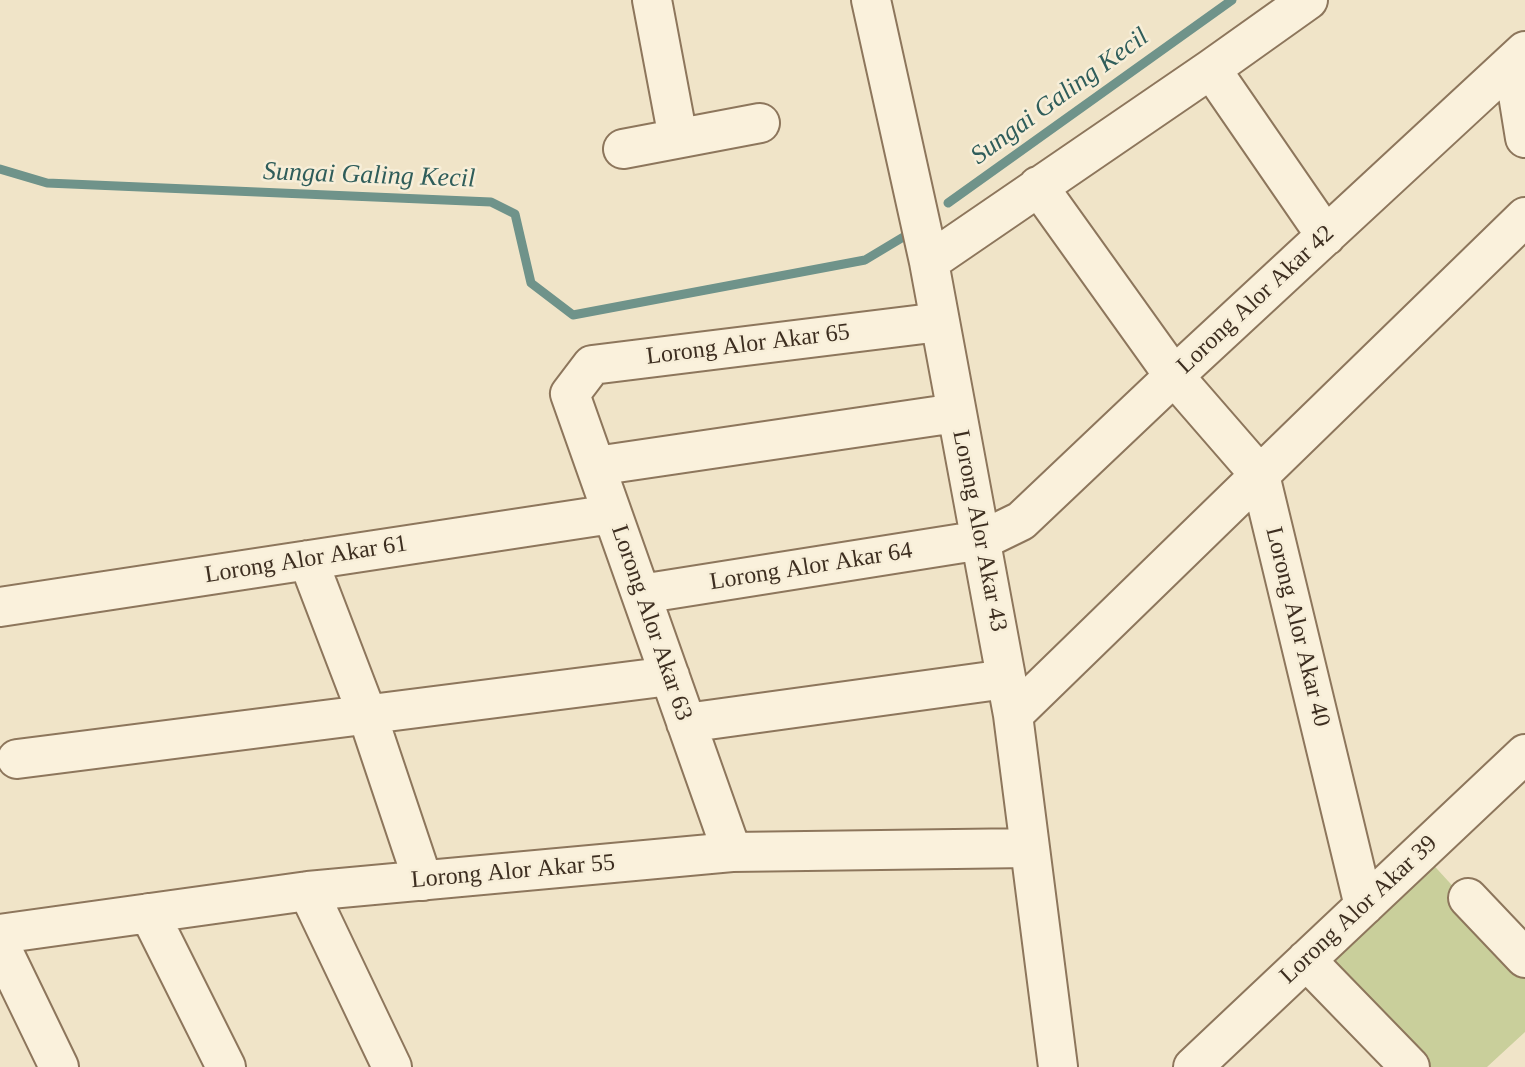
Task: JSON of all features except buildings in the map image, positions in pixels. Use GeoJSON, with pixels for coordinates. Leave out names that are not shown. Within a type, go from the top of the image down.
{"type":"FeatureCollection","features":[{"type":"Feature","properties":{"kind":"street"},"geometry":{"type":"LineString","coordinates":[[652,0],[678,138]]}},
{"type":"Feature","properties":{"kind":"street","name":"Lorong Alor Akar 43"},"geometry":{"type":"LineString","coordinates":[[871,0],[929,262],[982,540],[1009,697],[1058,1067]]}},
{"type":"Feature","properties":{"kind":"street"},"geometry":{"type":"LineString","coordinates":[[929,262],[1308,0]]}},
{"type":"Feature","properties":{"kind":"street"},"geometry":{"type":"LineString","coordinates":[[1519,57],[1525,138]]}},
{"type":"Feature","properties":{"kind":"street","name":"Lorong Alor Akar 42"},"geometry":{"type":"LineString","coordinates":[[982,540],[1021,522],[1174,376],[1519,57]]}},
{"type":"Feature","properties":{"kind":"street"},"geometry":{"type":"LineString","coordinates":[[1211,69],[1325,236]]}},
{"type":"Feature","properties":{"kind":"street"},"geometry":{"type":"LineString","coordinates":[[624,149],[760,123]]}},
{"type":"Feature","properties":{"kind":"street","name":"Lorong Alor Akar 40"},"geometry":{"type":"LineString","coordinates":[[1038,186],[1174,376],[1260,475],[1364,906]]}},
{"type":"Feature","properties":{"kind":"street"},"geometry":{"type":"LineString","coordinates":[[686,723],[1009,697],[1260,475],[1525,217]]}},
{"type":"Feature","properties":{"kind":"street","name":"Lorong Alor Akar 65"},"geometry":{"type":"LineString","coordinates":[[570,394],[592,365],[940,321]]}},
{"type":"Feature","properties":{"kind":"street","name":"Lorong Alor Akar 63"},"geometry":{"type":"LineString","coordinates":[[570,394],[732,852]]}},
{"type":"Feature","properties":{"kind":"street"},"geometry":{"type":"LineString","coordinates":[[596,466],[956,413]]}},
{"type":"Feature","properties":{"kind":"street","name":"Lorong Alor Akar 61"},"geometry":{"type":"LineString","coordinates":[[0,607],[612,514]]}},
{"type":"Feature","properties":{"kind":"street","name":"Lorong Alor Akar 64"},"geometry":{"type":"LineString","coordinates":[[641,594],[982,540]]}},
{"type":"Feature","properties":{"kind":"street"},"geometry":{"type":"LineString","coordinates":[[309,560],[367,714],[424,881]]}},
{"type":"Feature","properties":{"kind":"street"},"geometry":{"type":"LineString","coordinates":[[17,759],[670,676]]}},
{"type":"Feature","properties":{"kind":"street","name":"Lorong Alor Akar 39"},"geometry":{"type":"LineString","coordinates":[[1193,1067],[1525,754]]}},
{"type":"Feature","properties":{"kind":"street","name":"Lorong Alor Akar 55"},"geometry":{"type":"LineString","coordinates":[[0,934],[309,891],[732,852],[1029,848]]}},
{"type":"Feature","properties":{"kind":"street"},"geometry":{"type":"LineString","coordinates":[[309,891],[392,1067]]}},
{"type":"Feature","properties":{"kind":"street"},"geometry":{"type":"LineString","coordinates":[[1468,898],[1525,958]]}},
{"type":"Feature","properties":{"kind":"street"},"geometry":{"type":"LineString","coordinates":[[149,913],[226,1067]]}},
{"type":"Feature","properties":{"kind":"street"},"geometry":{"type":"LineString","coordinates":[[0,946],[59,1067]]}},
{"type":"Feature","properties":{"kind":"street"},"geometry":{"type":"LineString","coordinates":[[1306,960],[1408,1066]]}},
{"type":"Feature","properties":{"kind":"green space"},"geometry":{"type":"Polygon","coordinates":[[[1427,858],[1525,965],[1525,1032],[1487,1067],[1388,1067],[1303,974],[1427,858]]]}},
{"type":"Feature","properties":{"kind":"waterway","name":"Sungai Galing Kecil"},"geometry":{"type":"LineString","coordinates":[[948,203],[1232,0]]}},
{"type":"Feature","properties":{"kind":"waterway","name":"Sungai Galing Kecil"},"geometry":{"type":"LineString","coordinates":[[0,169],[47,183],[491,202],[515,214],[531,283],[573,315],[865,260],[910,233]]}}]}
